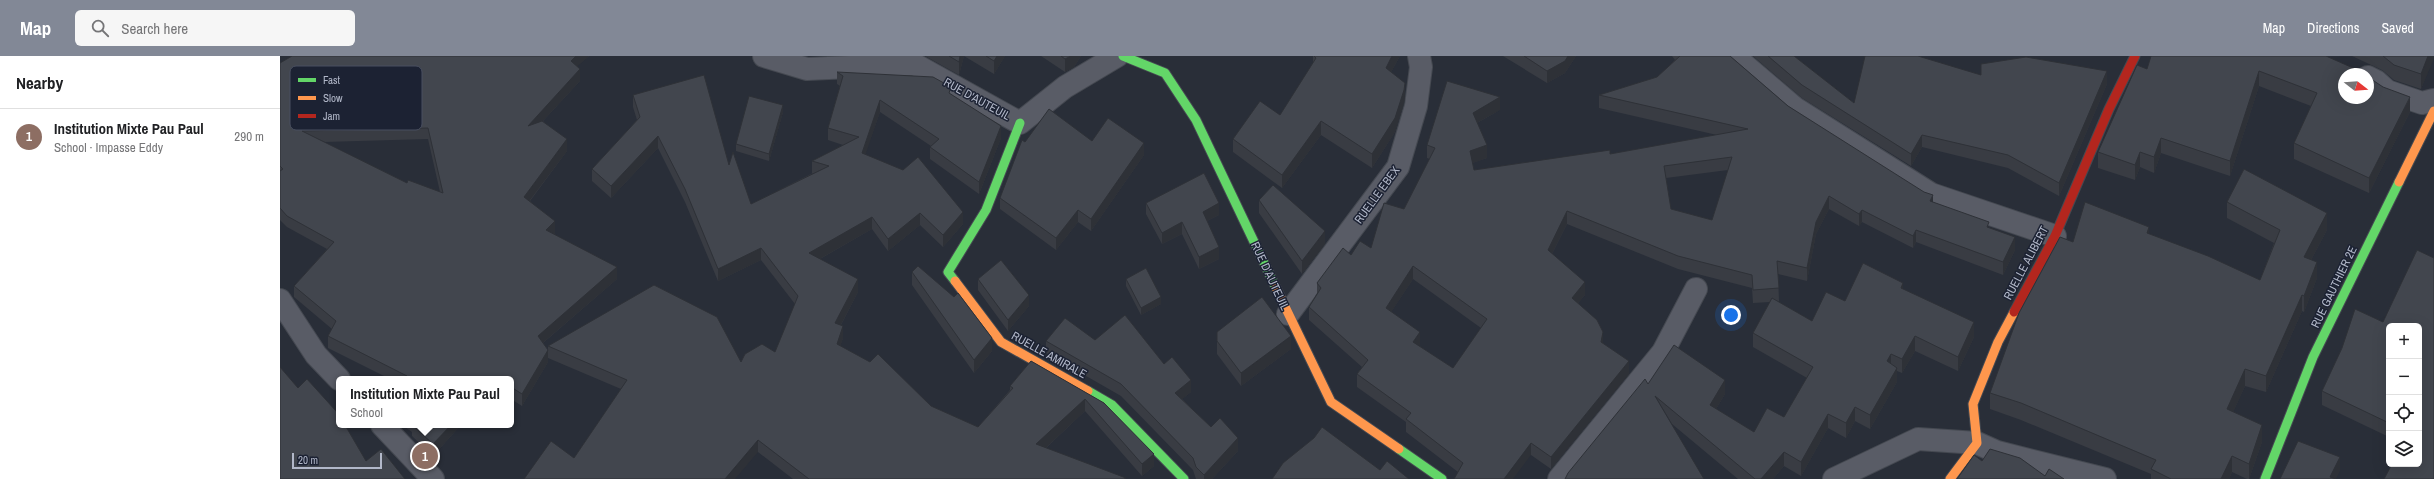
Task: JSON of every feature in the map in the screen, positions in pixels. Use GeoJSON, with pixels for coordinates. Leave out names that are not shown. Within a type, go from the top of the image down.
{"type":"FeatureCollection","features":[{"type":"Feature","properties":{"kind":"street","name":"RUE D'AUTEUIL"},"geometry":{"type":"LineString","coordinates":[[764,56],[807,69],[914,64],[1020,123],[1065,87],[1118,56]]}},
{"type":"Feature","properties":{"kind":"street","name":"RUE D'AUTEUIL"},"geometry":{"type":"LineString","coordinates":[[1123,56],[1166,73],[1196,120],[1331,402],[1442,479]]}},
{"type":"Feature","properties":{"kind":"street","name":"RUELLE EBEX"},"geometry":{"type":"LineString","coordinates":[[1288,314],[1398,167],[1416,106],[1421,67],[1418,56]]}},
{"type":"Feature","properties":{"kind":"street"},"geometry":{"type":"LineString","coordinates":[[1734,56],[1795,108],[1931,194],[2055,236]]}},
{"type":"Feature","properties":{"kind":"street","name":"RUELLE ALIBERT"},"geometry":{"type":"LineString","coordinates":[[1977,443],[1972,404],[1998,342],[2055,236],[2109,109],[2135,56]]}},
{"type":"Feature","properties":{"kind":"street"},"geometry":{"type":"LineString","coordinates":[[2374,80],[2387,91],[2422,103],[2434,100]]}},
{"type":"Feature","properties":{"kind":"street","name":"RUE GAUTHIER 2E"},"geometry":{"type":"LineString","coordinates":[[2265,479],[2313,357],[2434,111]]}},
{"type":"Feature","properties":{"kind":"street","name":"RUELLE AMIRALE"},"geometry":{"type":"LineString","coordinates":[[1020,123],[986,210],[948,272],[1001,342],[1112,405],[1184,479]]}},
{"type":"Feature","properties":{"kind":"street"},"geometry":{"type":"LineString","coordinates":[[1559,479],[1663,352],[1696,289]]}},
{"type":"Feature","properties":{"kind":"street"},"geometry":{"type":"LineString","coordinates":[[280,300],[316,355],[336,376]]}},
{"type":"Feature","properties":{"kind":"street"},"geometry":{"type":"LineString","coordinates":[[385,428],[434,479]]}},
{"type":"Feature","properties":{"kind":"street"},"geometry":{"type":"LineString","coordinates":[[1834,479],[1918,439],[1977,443],[1997,452],[2105,479]]}},
{"type":"Feature","properties":{"kind":"street"},"geometry":{"type":"LineString","coordinates":[[1950,479],[1977,443]]}},
{"type":"Feature","properties":{"kind":"building"},"geometry":{"type":"Polygon","coordinates":[[[292,56],[576,56],[571,61],[580,69],[528,126],[542,121],[567,139],[524,197],[555,221],[546,230],[617,267],[538,336],[548,350],[522,394],[514,389],[514,376],[407,376],[328,336],[336,321],[294,286],[334,242],[287,216],[280,208],[280,171],[283,169],[280,166],[280,63],[292,56]]]}},
{"type":"Feature","properties":{"kind":"building"},"geometry":{"type":"Polygon","coordinates":[[[949,56],[960,56],[959,62],[949,56]]]}},
{"type":"Feature","properties":{"kind":"building"},"geometry":{"type":"Polygon","coordinates":[[[986,56],[997,56],[994,61],[986,56]]]}},
{"type":"Feature","properties":{"kind":"building"},"geometry":{"type":"Polygon","coordinates":[[[1061,56],[1071,56],[1065,59],[1061,56]]]}},
{"type":"Feature","properties":{"kind":"building"},"geometry":{"type":"Polygon","coordinates":[[[1314,56],[1392,56],[1386,68],[1405,83],[1404,90],[1395,118],[1372,154],[1321,121],[1282,175],[1233,139],[1260,101],[1280,115],[1316,58],[1314,56]]]}},
{"type":"Feature","properties":{"kind":"building"},"geometry":{"type":"Polygon","coordinates":[[[1524,56],[1568,56],[1565,61],[1547,71],[1524,56]]]}},
{"type":"Feature","properties":{"kind":"building"},"geometry":{"type":"Polygon","coordinates":[[[1680,56],[1730,56],[1788,106],[1924,192],[1933,195],[1930,201],[1989,222],[1987,227],[2015,237],[2003,262],[1916,230],[1913,236],[1862,210],[1859,214],[1829,196],[1816,222],[1807,268],[1777,261],[1779,288],[1753,290],[1752,275],[1678,256],[1567,211],[1548,250],[1585,282],[1572,298],[1597,320],[1603,332],[1601,342],[1629,361],[1551,457],[1531,443],[1504,479],[1454,479],[1463,463],[1406,419],[1411,413],[1357,374],[1368,360],[1309,307],[1321,288],[1317,283],[1343,248],[1351,255],[1360,241],[1371,248],[1384,203],[1404,209],[1435,148],[1427,145],[1447,81],[1500,97],[1473,113],[1487,145],[1470,151],[1474,170],[1610,150],[1610,154],[1748,129],[1599,95],[1657,77],[1680,56]],[[1732,157],[1664,166],[1671,209],[1712,220],[1732,157]],[[1413,266],[1386,308],[1420,332],[1413,342],[1453,368],[1487,319],[1413,266]]]}},
{"type":"Feature","properties":{"kind":"building"},"geometry":{"type":"Polygon","coordinates":[[[1768,56],[1794,56],[1854,103],[1865,56],[1918,56],[1981,75],[1981,64],[2026,57],[2107,71],[2059,183],[2008,155],[1922,135],[1911,154],[1802,85],[1768,56]]]}},
{"type":"Feature","properties":{"kind":"building"},"geometry":{"type":"Polygon","coordinates":[[[2151,56],[2326,56],[2353,68],[2338,68],[2338,104],[2374,104],[2374,81],[2383,87],[2410,97],[2369,178],[2294,143],[2317,93],[2259,71],[2230,161],[2161,138],[2154,157],[2140,152],[2135,165],[2098,152],[2137,65],[2147,69],[2151,56]]]}},
{"type":"Feature","properties":{"kind":"building"},"geometry":{"type":"Polygon","coordinates":[[[2383,56],[2428,56],[2421,74],[2394,65],[2383,56]]]}},
{"type":"Feature","properties":{"kind":"building"},"geometry":{"type":"Polygon","coordinates":[[[837,72],[933,77],[951,87],[949,93],[1001,126],[979,182],[930,147],[939,139],[880,100],[862,153],[903,170],[918,157],[963,212],[943,235],[920,213],[888,239],[872,217],[809,253],[858,279],[835,323],[843,326],[837,344],[870,362],[878,354],[931,406],[978,427],[1013,388],[1010,386],[1031,361],[1104,403],[1154,454],[1142,464],[1085,399],[1036,444],[1126,478],[809,479],[758,440],[725,479],[524,479],[551,441],[574,458],[627,380],[548,346],[654,285],[717,317],[741,362],[745,354],[762,344],[775,352],[798,296],[761,248],[718,269],[685,189],[658,136],[611,186],[592,169],[640,117],[633,95],[704,75],[729,165],[733,152],[751,204],[829,166],[812,161],[859,137],[828,128],[843,76],[837,72]]]}},
{"type":"Feature","properties":{"kind":"building"},"geometry":{"type":"Polygon","coordinates":[[[749,96],[783,105],[769,154],[736,144],[749,96]]]}},
{"type":"Feature","properties":{"kind":"building"},"geometry":{"type":"Polygon","coordinates":[[[1049,109],[1092,141],[1108,118],[1144,143],[1091,219],[1078,210],[1056,238],[1000,198],[1022,140],[1025,142],[1049,109]]]}},
{"type":"Feature","properties":{"kind":"building"},"geometry":{"type":"Polygon","coordinates":[[[2244,169],[2327,213],[2304,257],[2317,262],[2304,296],[2302,295],[2266,376],[2245,369],[2227,409],[2262,425],[2249,464],[2232,456],[2221,479],[2171,479],[2151,469],[2156,460],[2021,403],[1990,393],[2019,313],[2060,237],[2073,242],[2085,202],[2149,227],[2147,233],[2208,256],[2260,280],[2280,230],[2227,202],[2244,169]]]}},
{"type":"Feature","properties":{"kind":"building"},"geometry":{"type":"Polygon","coordinates":[[[1204,173],[1219,203],[1203,212],[1219,247],[1199,257],[1182,222],[1162,233],[1146,203],[1204,173]]]}},
{"type":"Feature","properties":{"kind":"building"},"geometry":{"type":"Polygon","coordinates":[[[1273,185],[1325,231],[1302,261],[1259,200],[1273,185]]]}},
{"type":"Feature","properties":{"kind":"building"},"geometry":{"type":"Polygon","coordinates":[[[2417,250],[2434,258],[2434,479],[2384,479],[2390,467],[2422,467],[2422,323],[2386,323],[2386,422],[2322,391],[2342,348],[2355,309],[2383,322],[2417,250]]]}},
{"type":"Feature","properties":{"kind":"building"},"geometry":{"type":"Polygon","coordinates":[[[1001,260],[1029,295],[1008,320],[978,279],[1001,260]]]}},
{"type":"Feature","properties":{"kind":"building"},"geometry":{"type":"Polygon","coordinates":[[[1863,263],[1903,283],[1901,288],[1974,322],[1958,357],[1915,336],[1902,359],[1891,354],[1887,361],[1897,368],[1870,415],[1855,407],[1846,423],[1828,414],[1801,462],[1784,452],[1761,479],[1755,479],[1655,396],[1704,479],[1565,479],[1568,473],[1645,379],[1648,384],[1674,345],[1725,380],[1710,405],[1754,432],[1767,408],[1784,417],[1813,367],[1753,333],[1772,298],[1812,321],[1826,292],[1845,301],[1863,263]]]}},
{"type":"Feature","properties":{"kind":"building"},"geometry":{"type":"Polygon","coordinates":[[[918,266],[954,297],[958,293],[992,338],[974,360],[912,272],[918,266]]]}},
{"type":"Feature","properties":{"kind":"building"},"geometry":{"type":"Polygon","coordinates":[[[1146,268],[1161,297],[1141,308],[1126,279],[1146,268]]]}},
{"type":"Feature","properties":{"kind":"building"},"geometry":{"type":"Polygon","coordinates":[[[1262,297],[1291,336],[1241,373],[1217,341],[1217,332],[1262,297]]]}},
{"type":"Feature","properties":{"kind":"building"},"geometry":{"type":"Polygon","coordinates":[[[1125,315],[1164,364],[1172,357],[1191,380],[1175,393],[1211,427],[1220,418],[1238,438],[1204,475],[1196,467],[1193,458],[1121,384],[1046,341],[1065,318],[1095,340],[1125,315]]]}},
{"type":"Feature","properties":{"kind":"building"},"geometry":{"type":"Polygon","coordinates":[[[280,367],[298,388],[307,379],[336,411],[336,428],[347,428],[366,461],[381,449],[405,479],[280,479],[280,367]]]}},
{"type":"Feature","properties":{"kind":"building"},"geometry":{"type":"Polygon","coordinates":[[[1322,427],[1380,470],[1387,461],[1409,479],[1272,479],[1283,463],[1314,438],[1322,427]]]}},
{"type":"Feature","properties":{"kind":"building"},"geometry":{"type":"Polygon","coordinates":[[[415,428],[448,428],[433,444],[415,428]]]}},
{"type":"Feature","properties":{"kind":"building"},"geometry":{"type":"Polygon","coordinates":[[[2298,441],[2340,457],[2330,477],[2336,479],[2280,479],[2298,441]]]}},
{"type":"Feature","properties":{"kind":"building"},"geometry":{"type":"Polygon","coordinates":[[[1990,449],[2020,458],[2045,476],[2049,469],[2064,479],[1957,479],[1974,455],[1982,461],[1990,449]]]}},
{"type":"Feature","properties":{"kind":"traffic: fast"},"geometry":{"type":"LineString","coordinates":[[1123,56],[1165,73],[1196,120],[1276,288]]}},
{"type":"Feature","properties":{"kind":"traffic: fast"},"geometry":{"type":"LineString","coordinates":[[955,281],[948,272],[986,210],[1020,123]]}},
{"type":"Feature","properties":{"kind":"traffic: fast"},"geometry":{"type":"LineString","coordinates":[[2265,479],[2313,357],[2399,182]]}},
{"type":"Feature","properties":{"kind":"traffic: fast"},"geometry":{"type":"LineString","coordinates":[[1088,391],[1112,405],[1184,479]]}},
{"type":"Feature","properties":{"kind":"traffic: fast"},"geometry":{"type":"LineString","coordinates":[[1399,449],[1442,479]]}},
{"type":"Feature","properties":{"kind":"traffic: slow"},"geometry":{"type":"LineString","coordinates":[[2399,182],[2434,111]]}},
{"type":"Feature","properties":{"kind":"traffic: slow"},"geometry":{"type":"LineString","coordinates":[[955,281],[1001,342],[1088,391]]}},
{"type":"Feature","properties":{"kind":"traffic: slow"},"geometry":{"type":"LineString","coordinates":[[1276,288],[1331,402],[1399,449]]}},
{"type":"Feature","properties":{"kind":"traffic: slow"},"geometry":{"type":"LineString","coordinates":[[1950,479],[1977,443],[1973,404],[1998,342],[2014,312]]}},
{"type":"Feature","properties":{"kind":"traffic: jam"},"geometry":{"type":"LineString","coordinates":[[2014,312],[2055,236],[2109,109],[2135,56]]}},
{"type":"Feature","properties":{"kind":"place","name":"Institution Mixte Pau Paul"},"geometry":{"type":"Point","coordinates":[425,456]}}]}
